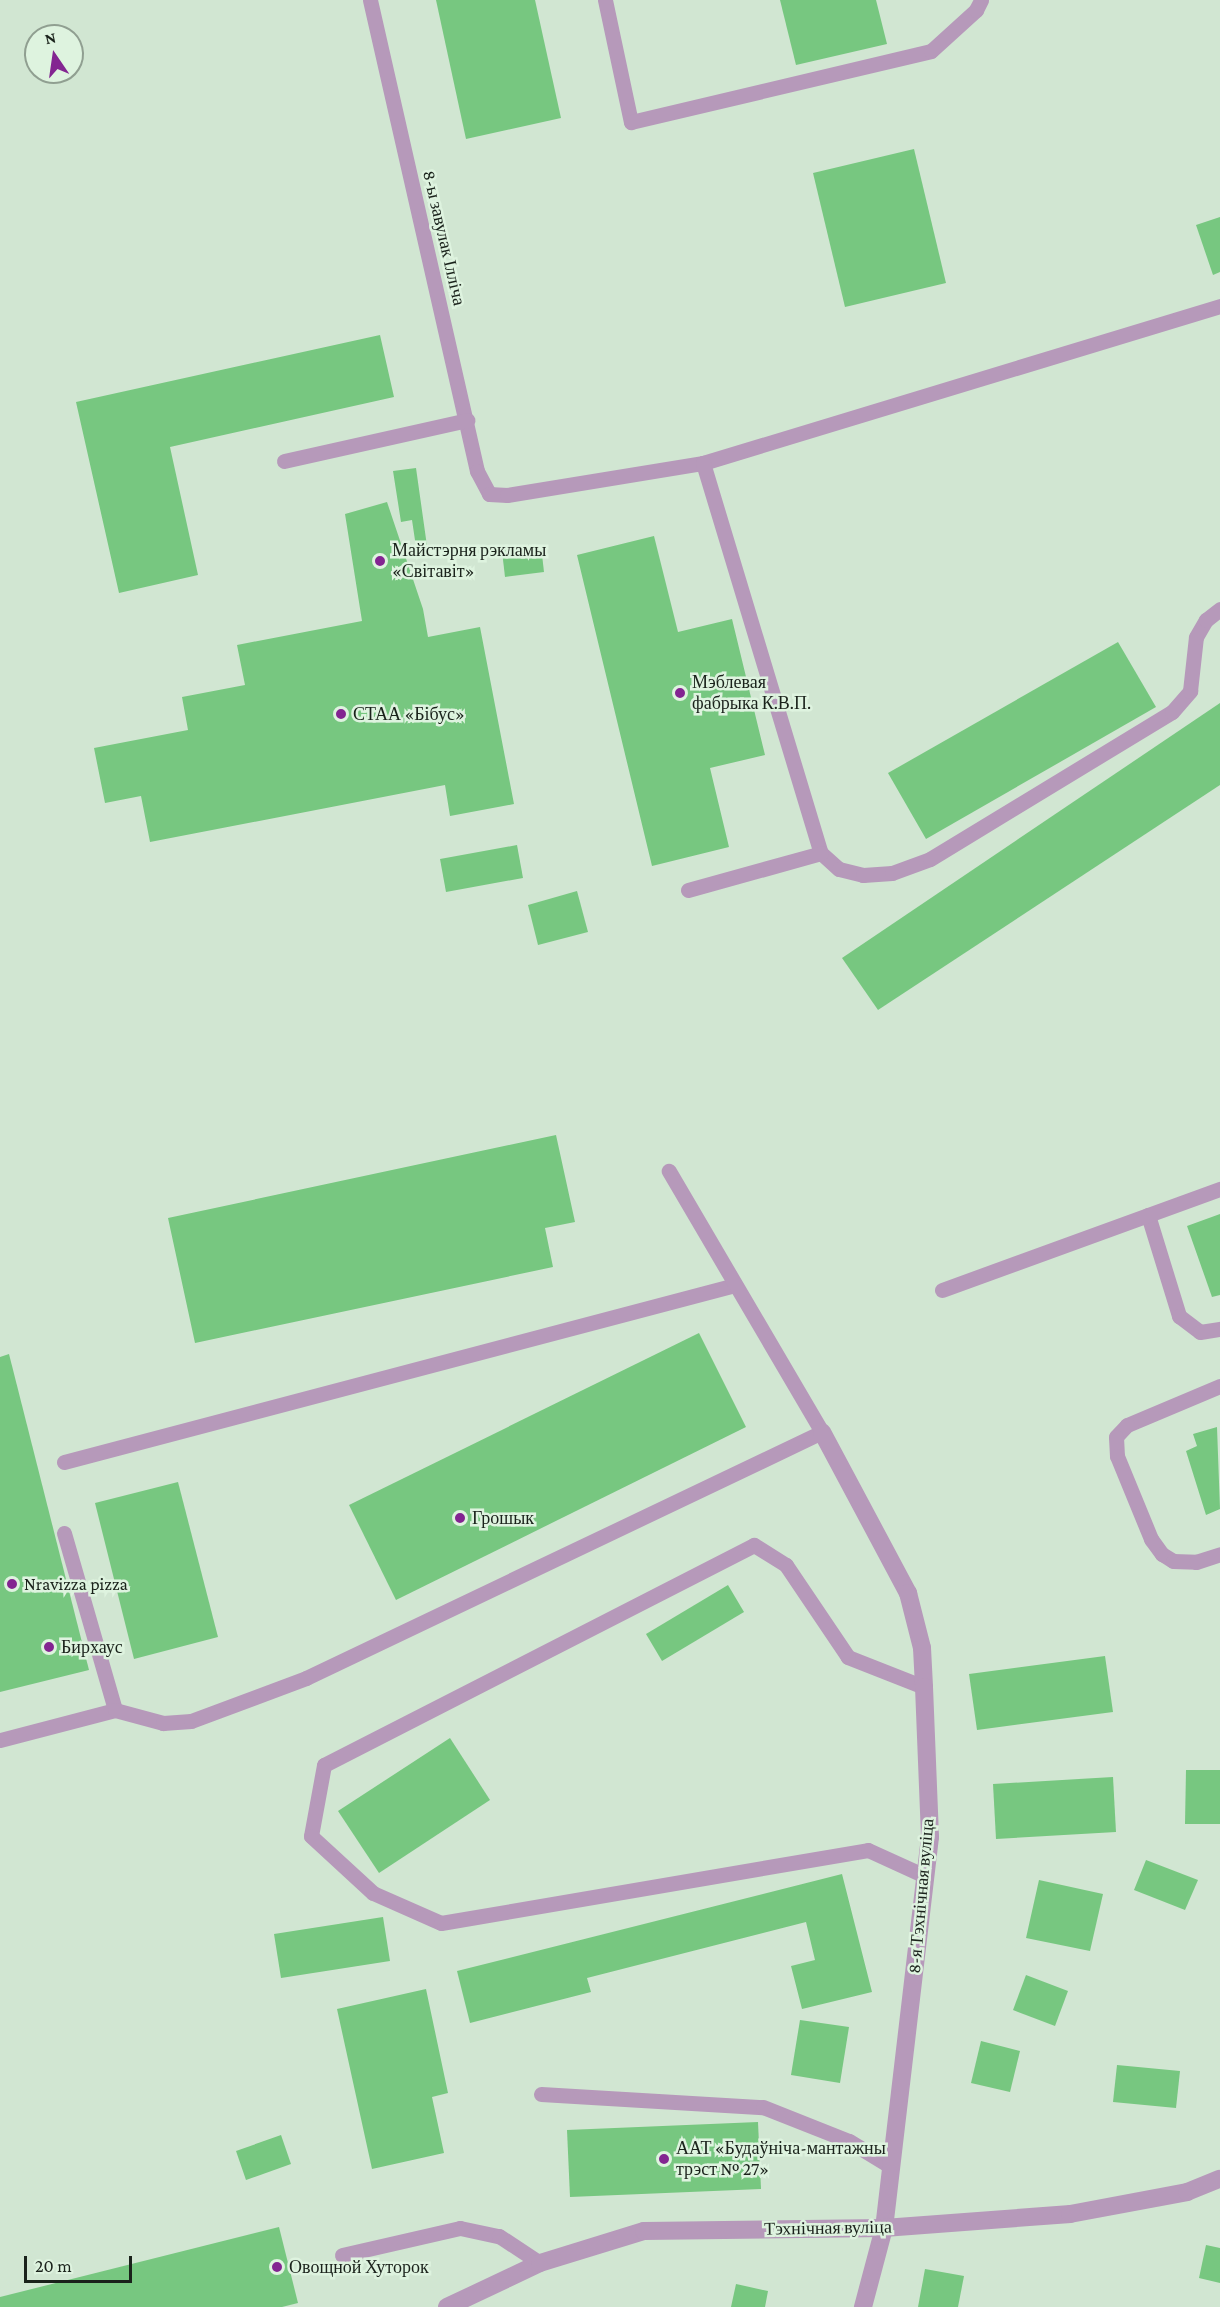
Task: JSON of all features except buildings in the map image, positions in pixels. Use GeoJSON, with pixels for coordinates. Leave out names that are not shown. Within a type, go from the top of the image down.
{"type":"FeatureCollection","features":[{"type":"Feature","properties":{"kind":"street","name":"8-я Тэхнічная вуліца"},"geometry":{"type":"LineString","coordinates":[[822,1432],[908,1593],[922,1648],[924,1687],[930,1837],[884,2228],[863,2307]]}},
{"type":"Feature","properties":{"kind":"street","name":"Тэхнічная вуліца"},"geometry":{"type":"LineString","coordinates":[[447,2307],[540,2263],[644,2232],[884,2228],[1070,2214],[1187,2192],[1220,2179]]}},
{"type":"Feature","properties":{"kind":"lane","name":"8-ы завулак Ілліча"},"geometry":{"type":"LineString","coordinates":[[370,0],[481,484],[489,494],[507,495],[703,463]]}},
{"type":"Feature","properties":{"kind":"lane"},"geometry":{"type":"LineString","coordinates":[[605,0],[631,122],[932,51],[976,10],[981,0]]}},
{"type":"Feature","properties":{"kind":"lane"},"geometry":{"type":"LineString","coordinates":[[1220,306],[703,463],[821,853],[839,869],[862,874],[892,873],[930,859],[1172,712],[1190,691],[1196,637],[1206,620],[1220,609]]}},
{"type":"Feature","properties":{"kind":"lane"},"geometry":{"type":"LineString","coordinates":[[284,461],[466,420]]}},
{"type":"Feature","properties":{"kind":"lane"},"geometry":{"type":"LineString","coordinates":[[688,890],[821,853]]}},
{"type":"Feature","properties":{"kind":"lane"},"geometry":{"type":"LineString","coordinates":[[0,1740],[115,1710],[163,1723],[191,1721],[306,1678],[822,1432],[669,1171]]}},
{"type":"Feature","properties":{"kind":"lane"},"geometry":{"type":"LineString","coordinates":[[942,1290],[1220,1189]]}},
{"type":"Feature","properties":{"kind":"lane"},"geometry":{"type":"LineString","coordinates":[[1148,1215],[1179,1316],[1200,1332],[1220,1329]]}},
{"type":"Feature","properties":{"kind":"lane"},"geometry":{"type":"LineString","coordinates":[[64,1462],[735,1285]]}},
{"type":"Feature","properties":{"kind":"lane"},"geometry":{"type":"LineString","coordinates":[[1220,1386],[1126,1425],[1116,1437],[1117,1456],[1151,1539],[1162,1554],[1173,1561],[1196,1562],[1220,1554]]}},
{"type":"Feature","properties":{"kind":"lane"},"geometry":{"type":"LineString","coordinates":[[64,1533],[115,1710]]}},
{"type":"Feature","properties":{"kind":"lane"},"geometry":{"type":"LineString","coordinates":[[924,1687],[848,1657],[786,1565],[754,1545],[324,1765],[311,1836],[373,1893],[441,1923],[868,1850],[925,1876]]}},
{"type":"Feature","properties":{"kind":"lane"},"geometry":{"type":"LineString","coordinates":[[541,2094],[763,2107],[849,2141],[890,2166]]}},
{"type":"Feature","properties":{"kind":"lane"},"geometry":{"type":"LineString","coordinates":[[342,2255],[459,2228],[499,2236],[540,2263]]}},
{"type":"Feature","properties":{"kind":"place","name":"Майстэрня рэкламы «Світавіт»"},"geometry":{"type":"Point","coordinates":[380,561]}},
{"type":"Feature","properties":{"kind":"place","name":"Мэблевая фабрыка К.В.П."},"geometry":{"type":"Point","coordinates":[680,693]}},
{"type":"Feature","properties":{"kind":"place","name":"СТАА «Бібус»"},"geometry":{"type":"Point","coordinates":[341,714]}},
{"type":"Feature","properties":{"kind":"place","name":"Грошык"},"geometry":{"type":"Point","coordinates":[460,1518]}},
{"type":"Feature","properties":{"kind":"place","name":"Nravizza pizza"},"geometry":{"type":"Point","coordinates":[12,1584]}},
{"type":"Feature","properties":{"kind":"place","name":"Бирхаус"},"geometry":{"type":"Point","coordinates":[49,1647]}},
{"type":"Feature","properties":{"kind":"place","name":"ААТ «Будаўніча-мантажны трэст № 27»"},"geometry":{"type":"Point","coordinates":[664,2159]}},
{"type":"Feature","properties":{"kind":"place","name":"Овощной Хуторок"},"geometry":{"type":"Point","coordinates":[277,2267]}}]}
